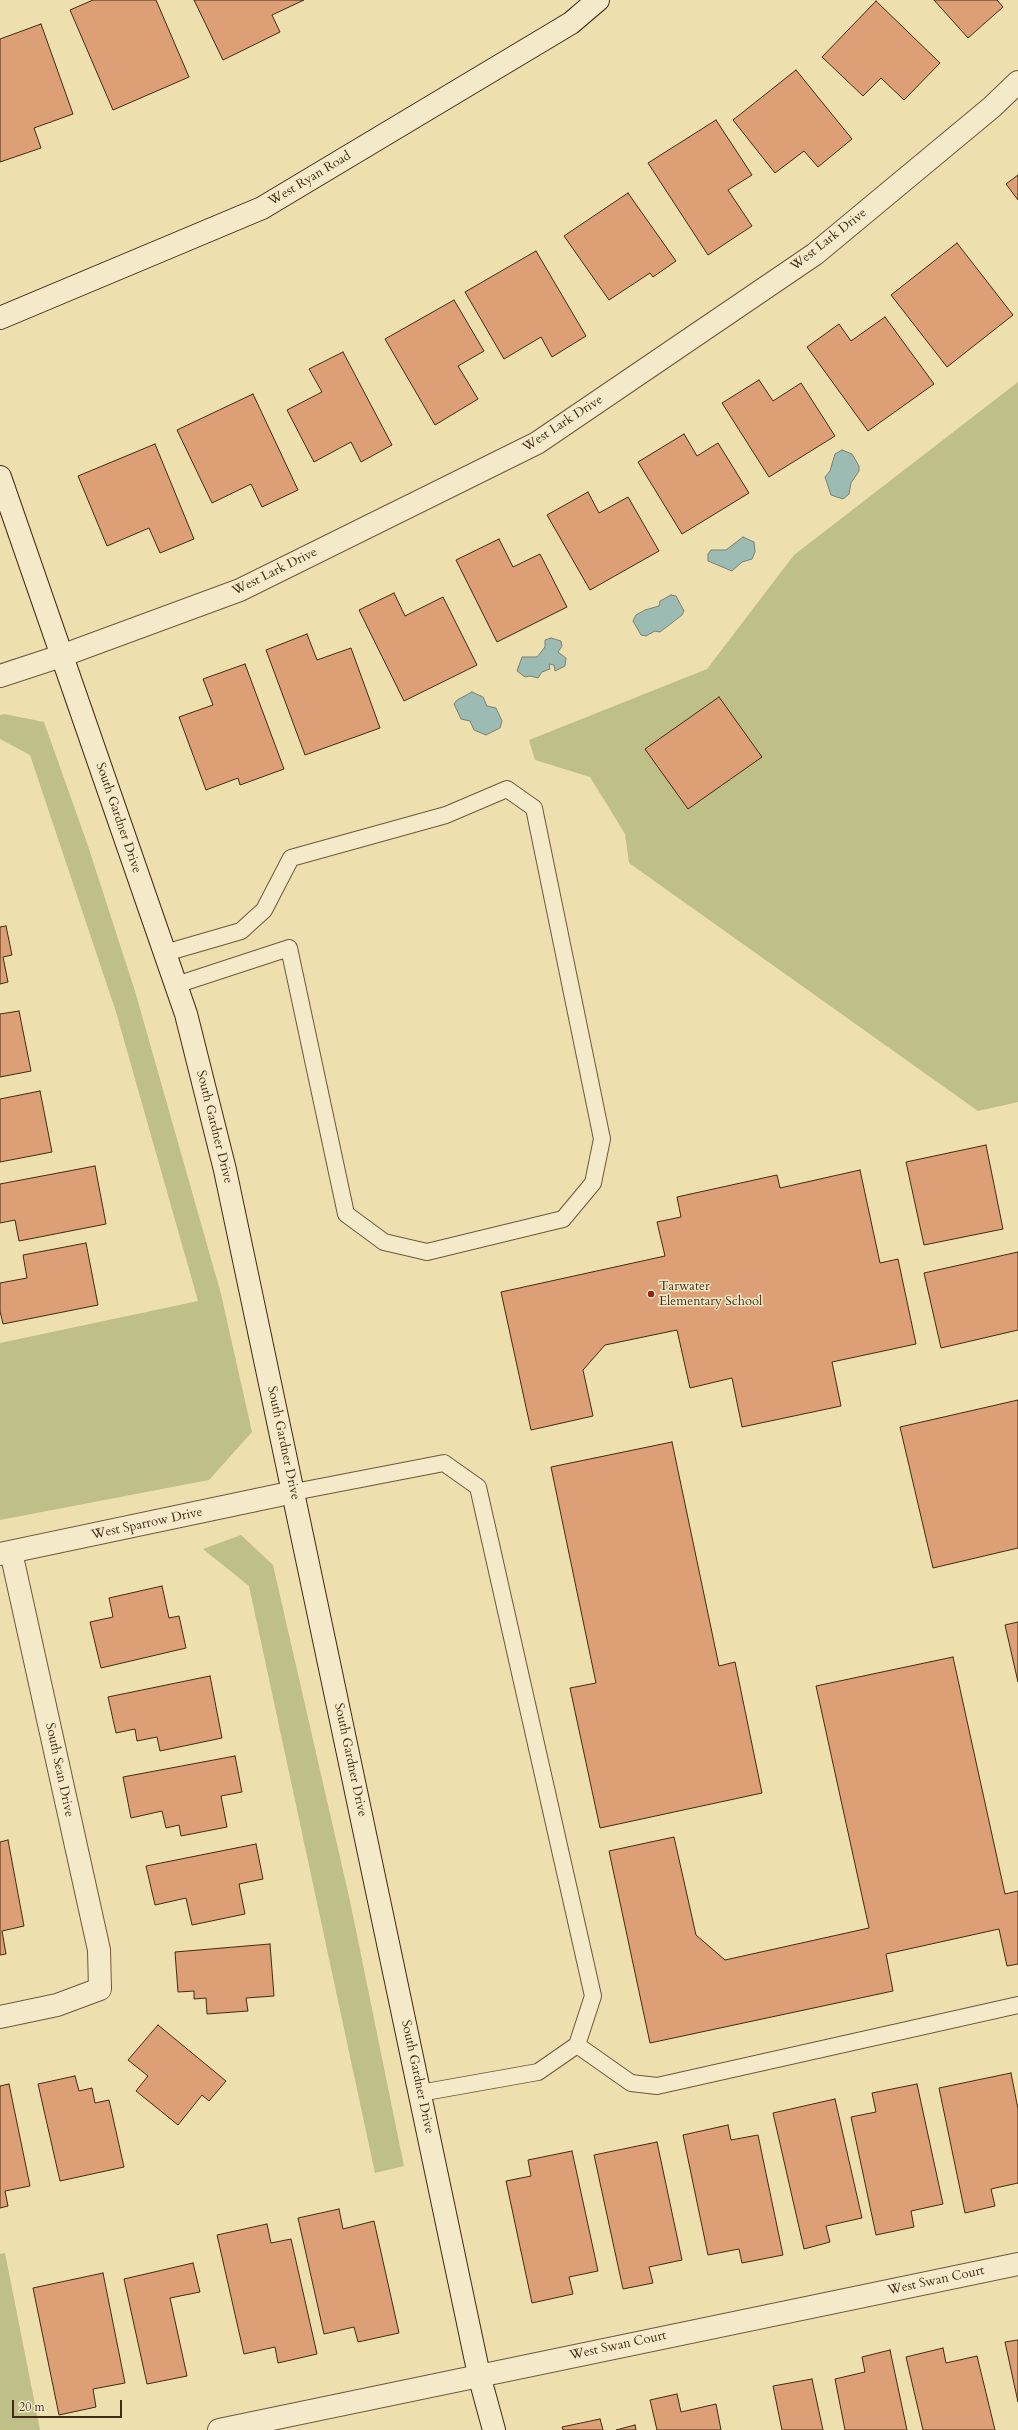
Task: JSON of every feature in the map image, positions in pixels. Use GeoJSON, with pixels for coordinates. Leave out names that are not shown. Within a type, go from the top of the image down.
{"type":"FeatureCollection","features":[{"type":"Feature","properties":{"kind":"street","name":"West Ryan Road"},"geometry":{"type":"LineString","coordinates":[[0,318],[262,208],[571,23],[598,0]]}},
{"type":"Feature","properties":{"kind":"street","name":"West Lark Drive"},"geometry":{"type":"LineString","coordinates":[[0,676],[61,656],[240,590],[537,443],[815,254],[992,107],[1018,82]]}},
{"type":"Feature","properties":{"kind":"street","name":"South Gardner Drive"},"geometry":{"type":"LineString","coordinates":[[0,477],[186,1014],[225,1170],[479,2375],[494,2430]]}},
{"type":"Feature","properties":{"kind":"street","name":"West Sparrow Drive"},"geometry":{"type":"LineString","coordinates":[[6,1553],[294,1492]]}},
{"type":"Feature","properties":{"kind":"street","name":"South Sean Drive"},"geometry":{"type":"LineString","coordinates":[[0,2017],[57,2005],[100,1989],[99,1950],[6,1553]]}},
{"type":"Feature","properties":{"kind":"street","name":"West Swan Court"},"geometry":{"type":"LineString","coordinates":[[219,2430],[1018,2264]]}},
{"type":"Feature","properties":{"kind":"lane"},"geometry":{"type":"LineString","coordinates":[[165,953],[241,931],[264,910],[291,858],[446,815],[507,789],[534,808],[602,1139],[593,1183],[563,1219],[427,1252],[384,1242],[346,1214],[289,948],[176,985]]}},
{"type":"Feature","properties":{"kind":"lane"},"geometry":{"type":"LineString","coordinates":[[294,1492],[444,1463],[478,1487],[593,1996],[577,2045],[538,2072],[420,2092]]}},
{"type":"Feature","properties":{"kind":"lane"},"geometry":{"type":"LineString","coordinates":[[577,2045],[631,2083],[657,2086],[1018,2005]]}},
{"type":"Feature","properties":{"kind":"green space"},"geometry":{"type":"Polygon","coordinates":[[[1018,382],[1018,1102],[978,1111],[629,863],[625,834],[590,777],[535,760],[529,740],[707,669],[794,555],[1018,382]]]}},
{"type":"Feature","properties":{"kind":"green space"},"geometry":{"type":"Polygon","coordinates":[[[4,714],[44,722],[87,843],[135,991],[221,1294],[252,1432],[209,1480],[0,1520],[0,1343],[198,1301],[116,1012],[30,755],[0,739],[0,715],[4,714]]]}},
{"type":"Feature","properties":{"kind":"green space"},"geometry":{"type":"Polygon","coordinates":[[[241,1535],[273,1565],[350,1901],[404,2166],[375,2173],[249,1586],[203,1549],[241,1535]]]}},
{"type":"Feature","properties":{"kind":"green space"},"geometry":{"type":"Polygon","coordinates":[[[5,2253],[40,2430],[0,2430],[0,2254],[5,2253]]]}},
{"type":"Feature","properties":{"kind":"water"},"geometry":{"type":"Polygon","coordinates":[[[842,450],[852,454],[859,466],[859,471],[851,483],[849,494],[843,499],[831,495],[825,477],[830,471],[835,454],[842,450]]]}},
{"type":"Feature","properties":{"kind":"water"},"geometry":{"type":"Polygon","coordinates":[[[743,537],[754,542],[755,552],[752,559],[742,562],[732,571],[708,561],[708,554],[711,550],[726,550],[743,537]]]}},
{"type":"Feature","properties":{"kind":"water"},"geometry":{"type":"Polygon","coordinates":[[[671,595],[676,596],[684,611],[682,615],[660,632],[655,631],[646,636],[641,635],[633,621],[636,615],[645,610],[659,606],[660,601],[671,595]]]}},
{"type":"Feature","properties":{"kind":"water"},"geometry":{"type":"Polygon","coordinates":[[[551,638],[561,641],[562,646],[558,652],[566,658],[565,666],[555,671],[554,665],[549,664],[550,669],[542,672],[538,678],[530,676],[525,677],[517,671],[522,657],[537,657],[545,647],[545,640],[551,638]]]}},
{"type":"Feature","properties":{"kind":"water"},"geometry":{"type":"Polygon","coordinates":[[[472,692],[483,697],[487,706],[496,708],[502,721],[500,728],[486,735],[474,730],[470,721],[461,719],[454,704],[457,700],[472,692]]]}},
{"type":"Feature","properties":{"kind":"building"},"geometry":{"type":"Polygon","coordinates":[[[93,0],[156,0],[189,77],[113,110],[70,10],[93,0]]]}},
{"type":"Feature","properties":{"kind":"building"},"geometry":{"type":"Polygon","coordinates":[[[194,0],[304,0],[272,15],[280,32],[223,60],[194,0]]]}},
{"type":"Feature","properties":{"kind":"building"},"geometry":{"type":"Polygon","coordinates":[[[934,0],[997,0],[1003,7],[968,38],[934,0]]]}},
{"type":"Feature","properties":{"kind":"building"},"geometry":{"type":"Polygon","coordinates":[[[876,1],[940,63],[904,100],[881,78],[863,96],[822,57],[876,1]]]}},
{"type":"Feature","properties":{"kind":"building"},"geometry":{"type":"Polygon","coordinates":[[[41,24],[73,114],[34,128],[41,148],[0,162],[0,39],[41,24]]]}},
{"type":"Feature","properties":{"kind":"building"},"geometry":{"type":"Polygon","coordinates":[[[796,70],[852,139],[818,167],[804,151],[775,173],[733,120],[796,70]]]}},
{"type":"Feature","properties":{"kind":"building"},"geometry":{"type":"Polygon","coordinates":[[[716,120],[752,175],[728,190],[752,226],[708,255],[648,163],[716,120]]]}},
{"type":"Feature","properties":{"kind":"building"},"geometry":{"type":"Polygon","coordinates":[[[1018,175],[1018,200],[1006,184],[1018,175]]]}},
{"type":"Feature","properties":{"kind":"building"},"geometry":{"type":"Polygon","coordinates":[[[628,193],[676,261],[653,277],[650,273],[609,300],[564,236],[628,193]]]}},
{"type":"Feature","properties":{"kind":"building"},"geometry":{"type":"Polygon","coordinates":[[[957,243],[1013,315],[947,367],[891,295],[957,243]]]}},
{"type":"Feature","properties":{"kind":"building"},"geometry":{"type":"Polygon","coordinates":[[[536,251],[586,336],[552,357],[541,337],[504,359],[465,292],[536,251]]]}},
{"type":"Feature","properties":{"kind":"building"},"geometry":{"type":"Polygon","coordinates":[[[454,300],[484,351],[458,366],[478,399],[435,425],[385,339],[454,300]]]}},
{"type":"Feature","properties":{"kind":"building"},"geometry":{"type":"Polygon","coordinates":[[[885,317],[934,384],[868,431],[807,347],[839,324],[851,341],[885,317]]]}},
{"type":"Feature","properties":{"kind":"building"},"geometry":{"type":"Polygon","coordinates":[[[343,352],[392,445],[361,462],[351,442],[314,462],[287,410],[322,392],[309,369],[343,352]]]}},
{"type":"Feature","properties":{"kind":"building"},"geometry":{"type":"Polygon","coordinates":[[[759,380],[773,401],[801,383],[835,436],[769,477],[722,403],[759,380]]]}},
{"type":"Feature","properties":{"kind":"building"},"geometry":{"type":"Polygon","coordinates":[[[253,394],[298,490],[262,507],[251,484],[212,503],[177,430],[253,394]]]}},
{"type":"Feature","properties":{"kind":"building"},"geometry":{"type":"Polygon","coordinates":[[[684,434],[697,456],[718,443],[749,493],[682,534],[638,462],[684,434]]]}},
{"type":"Feature","properties":{"kind":"building"},"geometry":{"type":"Polygon","coordinates":[[[155,444],[194,539],[160,553],[149,528],[107,546],[78,476],[155,444]]]}},
{"type":"Feature","properties":{"kind":"building"},"geometry":{"type":"Polygon","coordinates":[[[588,492],[599,513],[628,497],[659,551],[590,590],[547,515],[588,492]]]}},
{"type":"Feature","properties":{"kind":"building"},"geometry":{"type":"Polygon","coordinates":[[[499,539],[513,567],[540,554],[567,607],[497,642],[456,560],[499,539]]]}},
{"type":"Feature","properties":{"kind":"building"},"geometry":{"type":"Polygon","coordinates":[[[394,593],[405,616],[443,597],[477,665],[404,701],[359,610],[394,593]]]}},
{"type":"Feature","properties":{"kind":"building"},"geometry":{"type":"Polygon","coordinates":[[[307,634],[317,660],[351,648],[380,728],[305,755],[266,650],[307,634]]]}},
{"type":"Feature","properties":{"kind":"building"},"geometry":{"type":"Polygon","coordinates":[[[245,664],[284,769],[240,785],[238,778],[206,790],[179,717],[213,705],[203,679],[245,664]]]}},
{"type":"Feature","properties":{"kind":"building"},"geometry":{"type":"Polygon","coordinates":[[[719,697],[762,757],[688,809],[645,749],[719,697]]]}},
{"type":"Feature","properties":{"kind":"building"},"geometry":{"type":"Polygon","coordinates":[[[6,926],[12,955],[3,957],[8,982],[0,984],[0,927],[6,926]]]}},
{"type":"Feature","properties":{"kind":"building"},"geometry":{"type":"Polygon","coordinates":[[[19,1011],[31,1071],[0,1077],[0,1014],[19,1011]]]}},
{"type":"Feature","properties":{"kind":"building"},"geometry":{"type":"Polygon","coordinates":[[[40,1091],[52,1152],[0,1162],[0,1099],[40,1091]]]}},
{"type":"Feature","properties":{"kind":"building"},"geometry":{"type":"Polygon","coordinates":[[[986,1145],[1003,1229],[924,1245],[906,1162],[986,1145]]]}},
{"type":"Feature","properties":{"kind":"building"},"geometry":{"type":"Polygon","coordinates":[[[95,1166],[106,1224],[19,1241],[15,1220],[0,1223],[0,1184],[95,1166]]]}},
{"type":"Feature","properties":{"kind":"building"},"geometry":{"type":"Polygon","coordinates":[[[860,1170],[880,1263],[898,1259],[916,1344],[832,1362],[841,1406],[742,1427],[732,1378],[690,1388],[677,1330],[605,1345],[583,1370],[593,1416],[531,1430],[501,1292],[665,1256],[657,1222],[681,1217],[677,1197],[777,1175],[780,1188],[860,1170]]]}},
{"type":"Feature","properties":{"kind":"building"},"geometry":{"type":"Polygon","coordinates":[[[86,1243],[98,1305],[3,1324],[0,1311],[0,1283],[27,1278],[23,1255],[86,1243]]]}},
{"type":"Feature","properties":{"kind":"building"},"geometry":{"type":"Polygon","coordinates":[[[1018,1252],[1018,1330],[941,1348],[924,1273],[1018,1252]]]}},
{"type":"Feature","properties":{"kind":"building"},"geometry":{"type":"Polygon","coordinates":[[[1018,1400],[1018,1548],[933,1568],[900,1427],[1018,1400]]]}},
{"type":"Feature","properties":{"kind":"building"},"geometry":{"type":"Polygon","coordinates":[[[672,1442],[719,1666],[735,1662],[762,1793],[600,1828],[570,1688],[596,1683],[551,1467],[672,1442]]]}},
{"type":"Feature","properties":{"kind":"building"},"geometry":{"type":"Polygon","coordinates":[[[162,1586],[169,1618],[179,1616],[186,1648],[101,1668],[90,1622],[113,1617],[109,1598],[162,1586]]]}},
{"type":"Feature","properties":{"kind":"building"},"geometry":{"type":"Polygon","coordinates":[[[1018,1622],[1018,1682],[1005,1625],[1018,1622]]]}},
{"type":"Feature","properties":{"kind":"building"},"geometry":{"type":"Polygon","coordinates":[[[953,1657],[1005,1894],[1018,1891],[1018,1964],[1007,1966],[999,1929],[886,1954],[893,1991],[650,2043],[609,1851],[674,1837],[696,1935],[725,1960],[869,1928],[816,1686],[953,1657]]]}},
{"type":"Feature","properties":{"kind":"building"},"geometry":{"type":"Polygon","coordinates":[[[210,1676],[222,1738],[160,1751],[157,1737],[137,1741],[135,1729],[116,1733],[108,1697],[210,1676]]]}},
{"type":"Feature","properties":{"kind":"building"},"geometry":{"type":"Polygon","coordinates":[[[235,1756],[242,1792],[221,1796],[227,1827],[181,1836],[179,1825],[166,1828],[162,1811],[131,1818],[123,1777],[235,1756]]]}},
{"type":"Feature","properties":{"kind":"building"},"geometry":{"type":"Polygon","coordinates":[[[8,1840],[24,1926],[2,1931],[6,1954],[0,1955],[0,1842],[8,1840]]]}},
{"type":"Feature","properties":{"kind":"building"},"geometry":{"type":"Polygon","coordinates":[[[256,1844],[263,1879],[239,1884],[245,1914],[192,1925],[186,1898],[155,1905],[146,1866],[256,1844]]]}},
{"type":"Feature","properties":{"kind":"building"},"geometry":{"type":"Polygon","coordinates":[[[270,1944],[274,1996],[246,1998],[248,2011],[207,2014],[206,1998],[194,1999],[194,1991],[178,1992],[175,1952],[270,1944]]]}},
{"type":"Feature","properties":{"kind":"building"},"geometry":{"type":"Polygon","coordinates":[[[158,2025],[226,2081],[209,2101],[202,2095],[178,2125],[136,2091],[148,2076],[128,2060],[158,2025]]]}},
{"type":"Feature","properties":{"kind":"building"},"geometry":{"type":"Polygon","coordinates":[[[1011,2073],[1018,2109],[1018,2183],[991,2189],[995,2206],[965,2213],[939,2088],[1011,2073]]]}},
{"type":"Feature","properties":{"kind":"building"},"geometry":{"type":"Polygon","coordinates":[[[75,2076],[79,2091],[92,2088],[95,2103],[109,2100],[124,2167],[60,2181],[38,2084],[75,2076]]]}},
{"type":"Feature","properties":{"kind":"building"},"geometry":{"type":"Polygon","coordinates":[[[9,2084],[30,2186],[5,2191],[8,2206],[0,2208],[0,2086],[9,2084]]]}},
{"type":"Feature","properties":{"kind":"building"},"geometry":{"type":"Polygon","coordinates":[[[917,2084],[943,2204],[911,2211],[914,2227],[876,2235],[851,2117],[876,2112],[872,2093],[917,2084]]]}},
{"type":"Feature","properties":{"kind":"building"},"geometry":{"type":"Polygon","coordinates":[[[835,2099],[862,2218],[826,2226],[830,2242],[804,2249],[773,2113],[835,2099]]]}},
{"type":"Feature","properties":{"kind":"building"},"geometry":{"type":"Polygon","coordinates":[[[728,2125],[731,2140],[758,2135],[783,2255],[742,2263],[739,2249],[708,2255],[683,2135],[728,2125]]]}},
{"type":"Feature","properties":{"kind":"building"},"geometry":{"type":"Polygon","coordinates":[[[657,2142],[682,2260],[649,2267],[653,2283],[623,2289],[594,2155],[657,2142]]]}},
{"type":"Feature","properties":{"kind":"building"},"geometry":{"type":"Polygon","coordinates":[[[572,2151],[598,2271],[569,2277],[573,2294],[532,2303],[506,2181],[531,2176],[528,2160],[572,2151]]]}},
{"type":"Feature","properties":{"kind":"building"},"geometry":{"type":"Polygon","coordinates":[[[339,2209],[343,2229],[374,2221],[399,2333],[358,2342],[354,2327],[324,2334],[298,2218],[339,2209]]]}},
{"type":"Feature","properties":{"kind":"building"},"geometry":{"type":"Polygon","coordinates":[[[267,2224],[271,2243],[291,2239],[317,2354],[278,2363],[275,2347],[244,2354],[217,2235],[267,2224]]]}},
{"type":"Feature","properties":{"kind":"building"},"geometry":{"type":"Polygon","coordinates":[[[193,2263],[200,2292],[170,2298],[187,2376],[147,2384],[124,2279],[193,2263]]]}},
{"type":"Feature","properties":{"kind":"building"},"geometry":{"type":"Polygon","coordinates":[[[103,2273],[125,2383],[93,2389],[96,2407],[59,2415],[33,2288],[103,2273]]]}},
{"type":"Feature","properties":{"kind":"building"},"geometry":{"type":"Polygon","coordinates":[[[1018,2340],[1018,2402],[1005,2342],[1018,2340]]]}},
{"type":"Feature","properties":{"kind":"building"},"geometry":{"type":"Polygon","coordinates":[[[943,2348],[946,2363],[977,2356],[995,2430],[923,2430],[906,2357],[943,2348]]]}},
{"type":"Feature","properties":{"kind":"building"},"geometry":{"type":"Polygon","coordinates":[[[890,2350],[907,2430],[845,2430],[835,2379],[865,2372],[862,2357],[890,2350]]]}},
{"type":"Feature","properties":{"kind":"building"},"geometry":{"type":"Polygon","coordinates":[[[812,2379],[823,2430],[782,2430],[773,2386],[812,2379]]]}},
{"type":"Feature","properties":{"kind":"building"},"geometry":{"type":"Polygon","coordinates":[[[677,2394],[681,2412],[716,2404],[721,2430],[657,2430],[650,2400],[677,2394]]]}},
{"type":"Feature","properties":{"kind":"building"},"geometry":{"type":"Polygon","coordinates":[[[600,2419],[603,2430],[563,2430],[562,2427],[600,2419]]]}},
{"type":"Feature","properties":{"kind":"building"},"geometry":{"type":"Polygon","coordinates":[[[635,2425],[636,2430],[616,2430],[635,2425]]]}},
{"type":"Feature","properties":{"kind":"place","name":"Tarwater Elementary School"},"geometry":{"type":"Point","coordinates":[651,1294]}}]}
